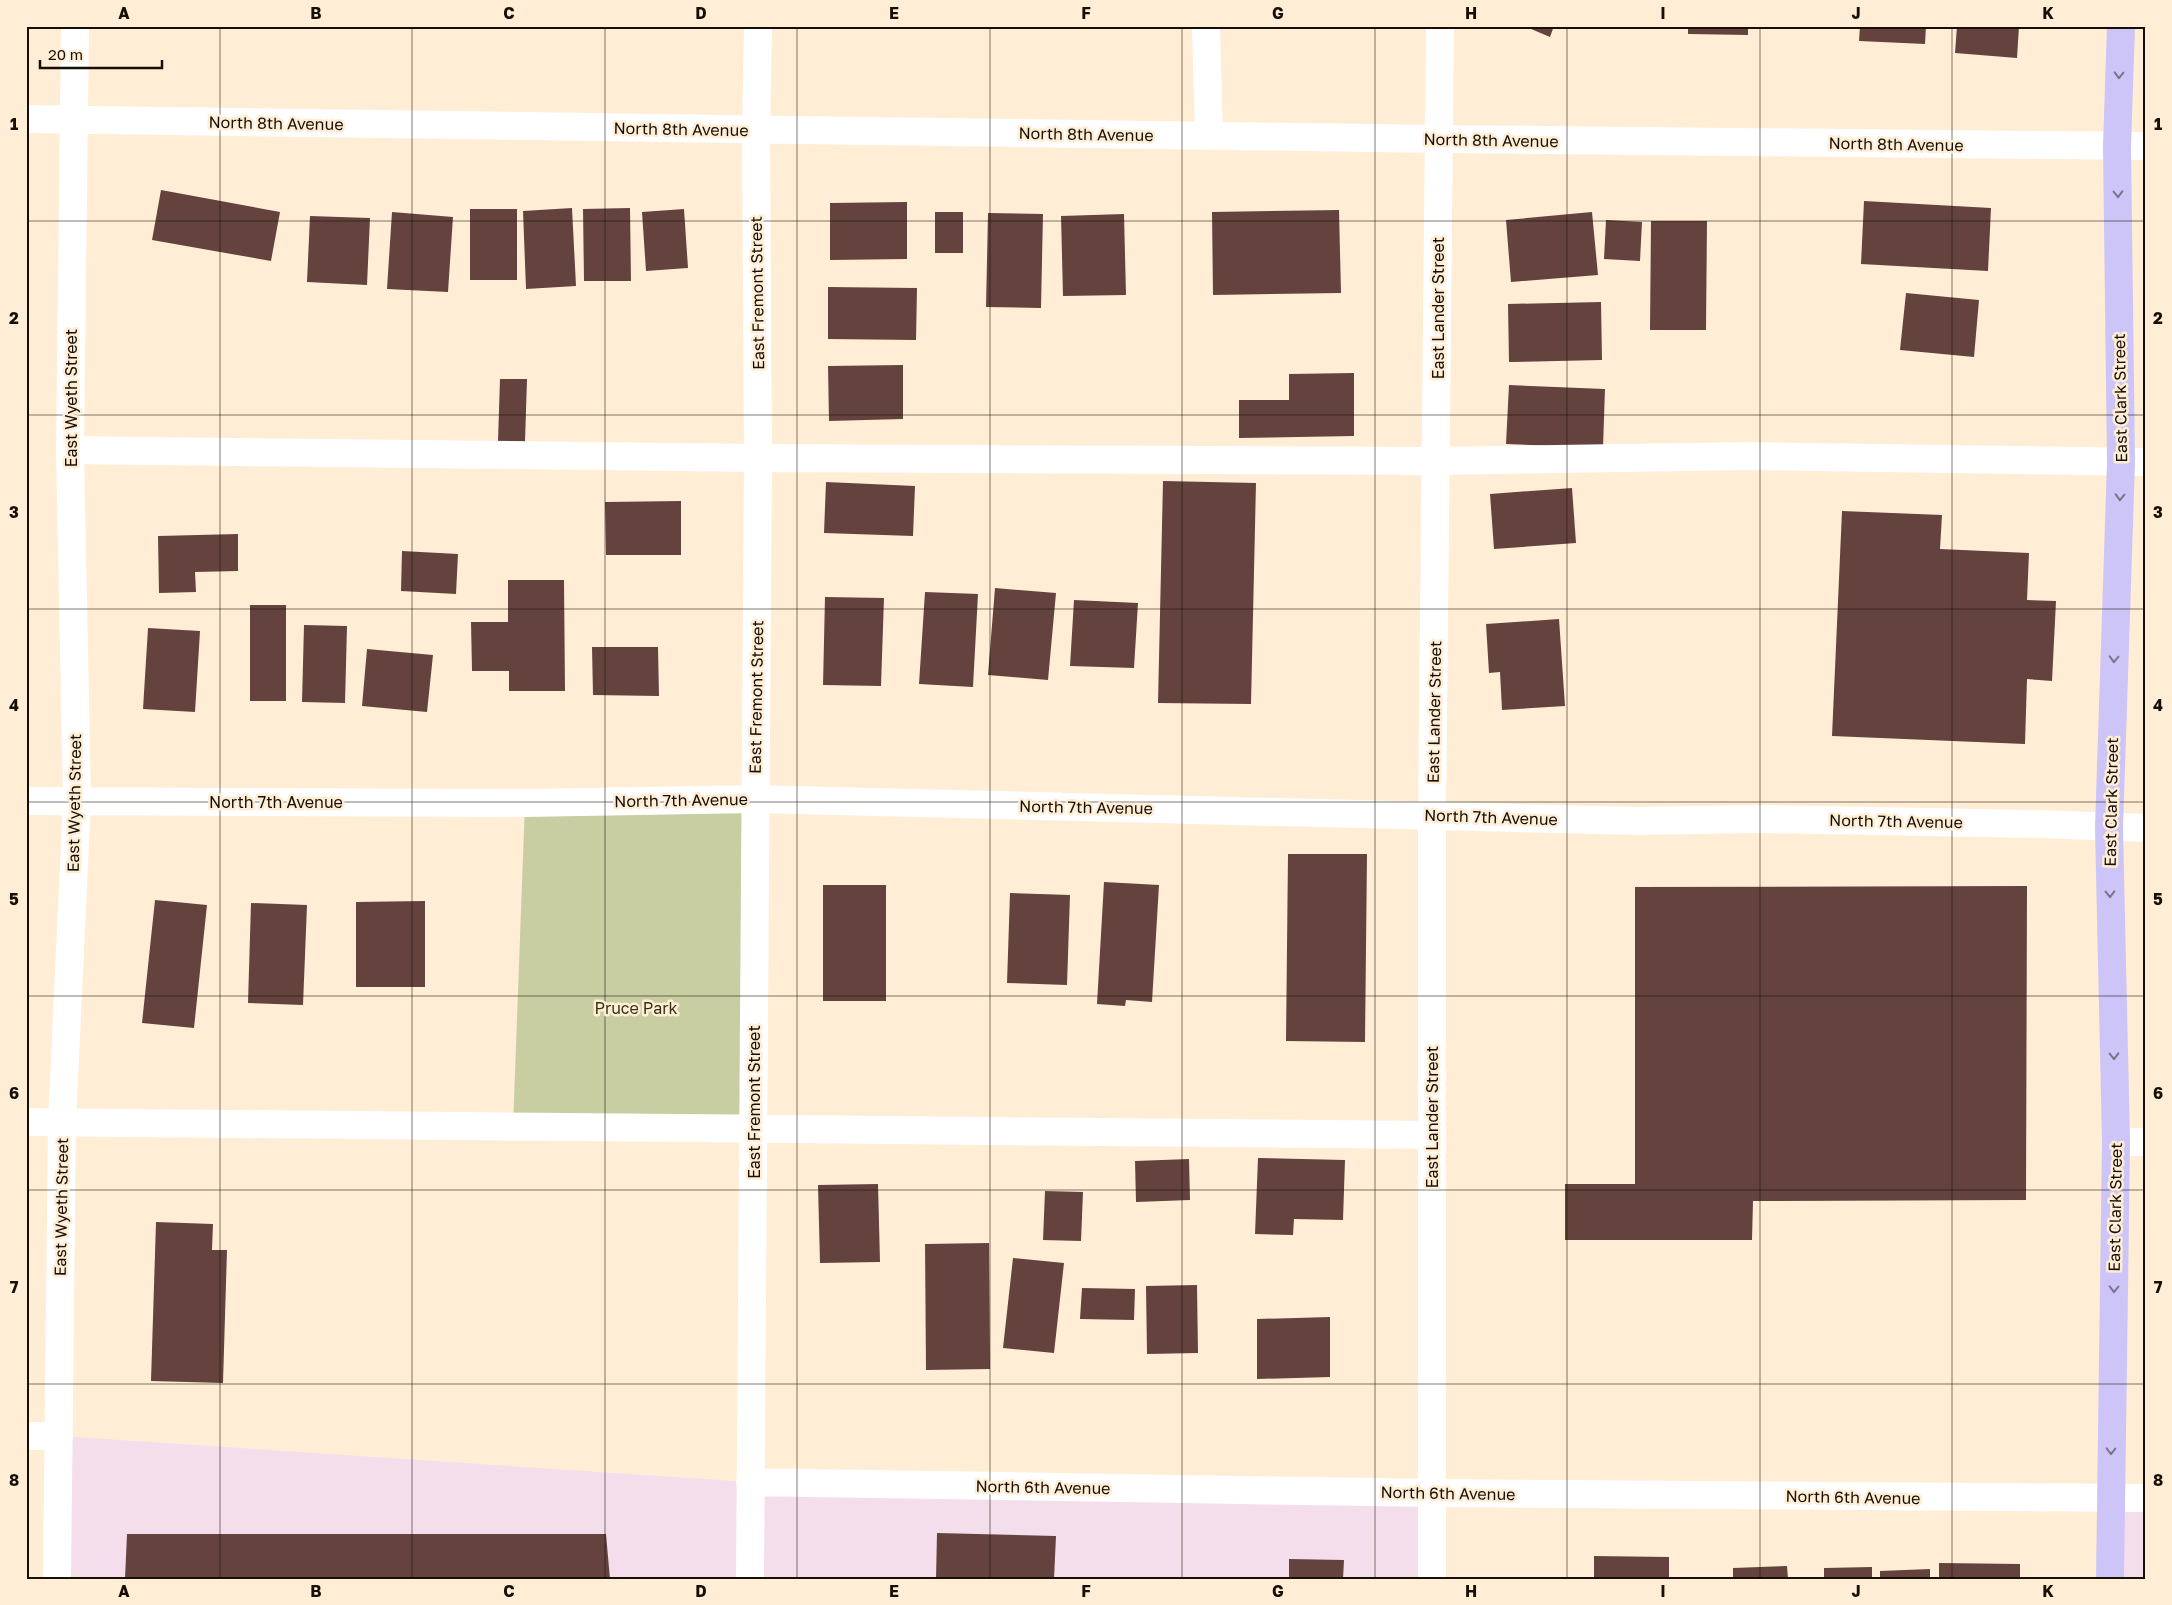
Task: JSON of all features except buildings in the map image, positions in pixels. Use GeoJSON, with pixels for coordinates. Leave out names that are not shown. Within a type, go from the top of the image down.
{"type":"FeatureCollection","features":[{"type":"Feature","properties":{"kind":"main road","name":"East Clark Street"},"geometry":{"type":"LineString","coordinates":[[2110,1579],[2116,1142],[2109,828],[2133,462],[2117,146],[2121,26]]}},
{"type":"Feature","properties":{"kind":"street","name":"East Wyeth Street"},"geometry":{"type":"LineString","coordinates":[[57,1579],[62,1122],[76,801],[70,450],[75,26]]}},
{"type":"Feature","properties":{"kind":"street","name":"East Fremont Street"},"geometry":{"type":"LineString","coordinates":[[750,1579],[754,1129],[754,799],[758,458],[756,131],[758,26]]}},
{"type":"Feature","properties":{"kind":"street"},"geometry":{"type":"LineString","coordinates":[[1206,26],[1209,136]]}},
{"type":"Feature","properties":{"kind":"street","name":"East Lander Street"},"geometry":{"type":"LineString","coordinates":[[1432,1579],[1432,816],[1440,26]]}},
{"type":"Feature","properties":{"kind":"street","name":"North 8th Avenue"},"geometry":{"type":"LineString","coordinates":[[26,120],[756,131],[2146,146]]}},
{"type":"Feature","properties":{"kind":"street"},"geometry":{"type":"LineString","coordinates":[[70,450],[758,458],[1437,461],[1751,456],[2133,462]]}},
{"type":"Feature","properties":{"kind":"street","name":"North 7th Avenue"},"geometry":{"type":"LineString","coordinates":[[26,801],[525,803],[754,799],[1636,821],[1768,819],[2146,828]]}},
{"type":"Feature","properties":{"kind":"street"},"geometry":{"type":"LineString","coordinates":[[26,1122],[1432,1136]]}},
{"type":"Feature","properties":{"kind":"street"},"geometry":{"type":"LineString","coordinates":[[2116,1142],[2146,1142]]}},
{"type":"Feature","properties":{"kind":"street"},"geometry":{"type":"LineString","coordinates":[[26,1436],[59,1436]]}},
{"type":"Feature","properties":{"kind":"street","name":"North 6th Avenue"},"geometry":{"type":"LineString","coordinates":[[750,1482],[1433,1493],[2146,1498]]}},
{"type":"Feature","properties":{"kind":"shaded area"},"geometry":{"type":"Polygon","coordinates":[[[59,1436],[750,1482],[1433,1493],[1432,1579],[57,1579],[59,1436]]]}},
{"type":"Feature","properties":{"kind":"shaded area"},"geometry":{"type":"Polygon","coordinates":[[[2146,1498],[2146,1579],[2109,1579],[2110,1499],[2146,1498]]]}},
{"type":"Feature","properties":{"kind":"green space","name":"Pruce Park"},"geometry":{"type":"Polygon","coordinates":[[[755,799],[754,1129],[513,1127],[525,803],[755,799]]]}}]}
